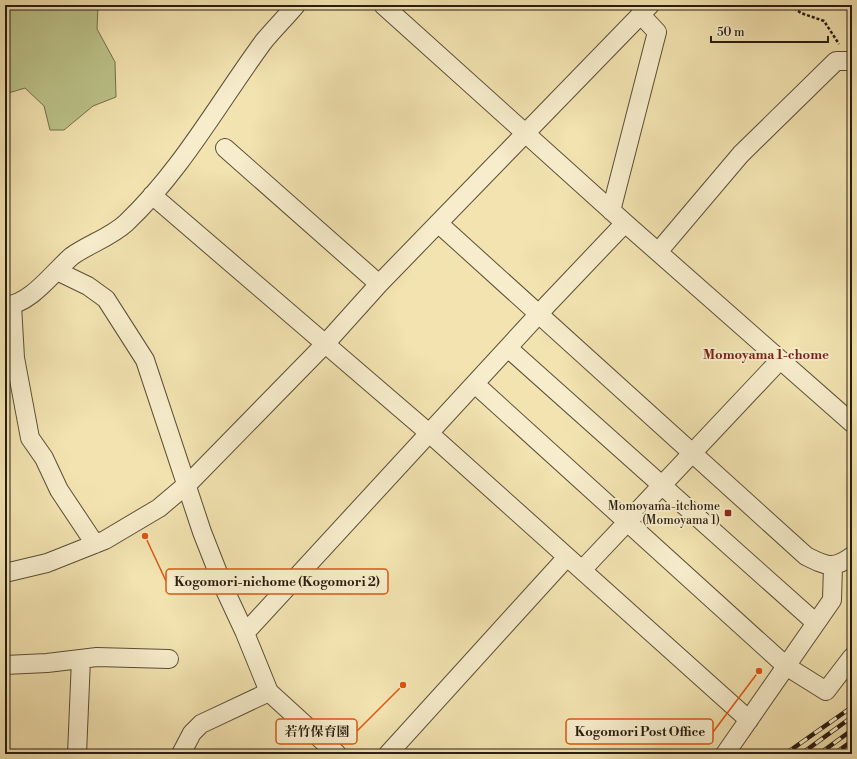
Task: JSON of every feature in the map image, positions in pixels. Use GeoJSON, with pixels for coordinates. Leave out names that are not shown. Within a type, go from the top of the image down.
{"type":"FeatureCollection","features":[{"type":"Feature","properties":{"kind":"street"},"geometry":{"type":"LineString","coordinates":[[95,544],[59,490],[44,458],[30,438],[15,358],[8,306],[26,299],[73,256],[125,224],[152,195],[203,132],[265,40],[296,5]]}},
{"type":"Feature","properties":{"kind":"street"},"geometry":{"type":"LineString","coordinates":[[383,5],[625,223],[852,423]]}},
{"type":"Feature","properties":{"kind":"street"},"geometry":{"type":"LineString","coordinates":[[5,572],[47,563],[95,544],[141,519],[186,486],[326,343],[379,284],[645,10],[657,32],[611,210]]}},
{"type":"Feature","properties":{"kind":"street"},"geometry":{"type":"LineString","coordinates":[[658,252],[741,154],[836,61],[848,55]]}},
{"type":"Feature","properties":{"kind":"street"},"geometry":{"type":"LineString","coordinates":[[226,148],[379,284]]}},
{"type":"Feature","properties":{"kind":"street"},"geometry":{"type":"LineString","coordinates":[[152,195],[429,433],[749,720]]}},
{"type":"Feature","properties":{"kind":"street"},"geometry":{"type":"LineString","coordinates":[[438,223],[806,556],[822,564],[833,566],[842,563],[852,556]]}},
{"type":"Feature","properties":{"kind":"street"},"geometry":{"type":"LineString","coordinates":[[245,633],[538,314],[625,223]]}},
{"type":"Feature","properties":{"kind":"street"},"geometry":{"type":"LineString","coordinates":[[57,271],[88,286],[106,299],[146,360],[168,424],[186,486],[224,588],[245,633],[269,692],[336,754]]}},
{"type":"Feature","properties":{"kind":"street"},"geometry":{"type":"LineString","coordinates":[[508,348],[816,623]]}},
{"type":"Feature","properties":{"kind":"street"},"geometry":{"type":"LineString","coordinates":[[582,570],[626,521],[693,454],[780,360]]}},
{"type":"Feature","properties":{"kind":"street"},"geometry":{"type":"LineString","coordinates":[[475,384],[786,666],[826,691],[852,657]]}},
{"type":"Feature","properties":{"kind":"street"},"geometry":{"type":"LineString","coordinates":[[388,754],[567,557]]}},
{"type":"Feature","properties":{"kind":"street"},"geometry":{"type":"LineString","coordinates":[[725,754],[832,600],[833,566]]}},
{"type":"Feature","properties":{"kind":"street"},"geometry":{"type":"LineString","coordinates":[[5,665],[97,657],[169,659]]}},
{"type":"Feature","properties":{"kind":"street"},"geometry":{"type":"LineString","coordinates":[[78,754],[81,659]]}},
{"type":"Feature","properties":{"kind":"street"},"geometry":{"type":"LineString","coordinates":[[181,754],[192,733],[201,724],[269,692]]}},
{"type":"Feature","properties":{"kind":"path"},"geometry":{"type":"LineString","coordinates":[[790,5],[801,13],[824,21],[848,55]]}},
{"type":"Feature","properties":{"kind":"green space"},"geometry":{"type":"Polygon","coordinates":[[[5,5],[98,5],[97,29],[115,62],[116,97],[93,106],[64,130],[50,130],[44,106],[25,88],[5,94],[5,5]]]}},
{"type":"Feature","properties":{"kind":"railway"},"geometry":{"type":"LineString","coordinates":[[785,754],[852,707]]}},
{"type":"Feature","properties":{"kind":"railway"},"geometry":{"type":"LineString","coordinates":[[801,754],[852,717]]}},
{"type":"Feature","properties":{"kind":"railway"},"geometry":{"type":"LineString","coordinates":[[819,754],[852,730]]}},
{"type":"Feature","properties":{"kind":"railway"},"geometry":{"type":"LineString","coordinates":[[834,754],[852,741]]}},
{"type":"Feature","properties":{"kind":"place","name":"Momoyama-itchome (Momoyama 1)"},"geometry":{"type":"Point","coordinates":[728,513]}},
{"type":"Feature","properties":{"kind":"place","name":"Kogomori-nichome (Kogomori 2)"},"geometry":{"type":"Point","coordinates":[145,536]}},
{"type":"Feature","properties":{"kind":"place","name":"Kogomori Post Office"},"geometry":{"type":"Point","coordinates":[759,671]}},
{"type":"Feature","properties":{"kind":"place","name":"若竹保育園"},"geometry":{"type":"Point","coordinates":[403,685]}},
{"type":"Feature","properties":{"kind":"district","name":"Momoyama 1-chome"},"geometry":{"type":"Point","coordinates":[766,355]}}]}
